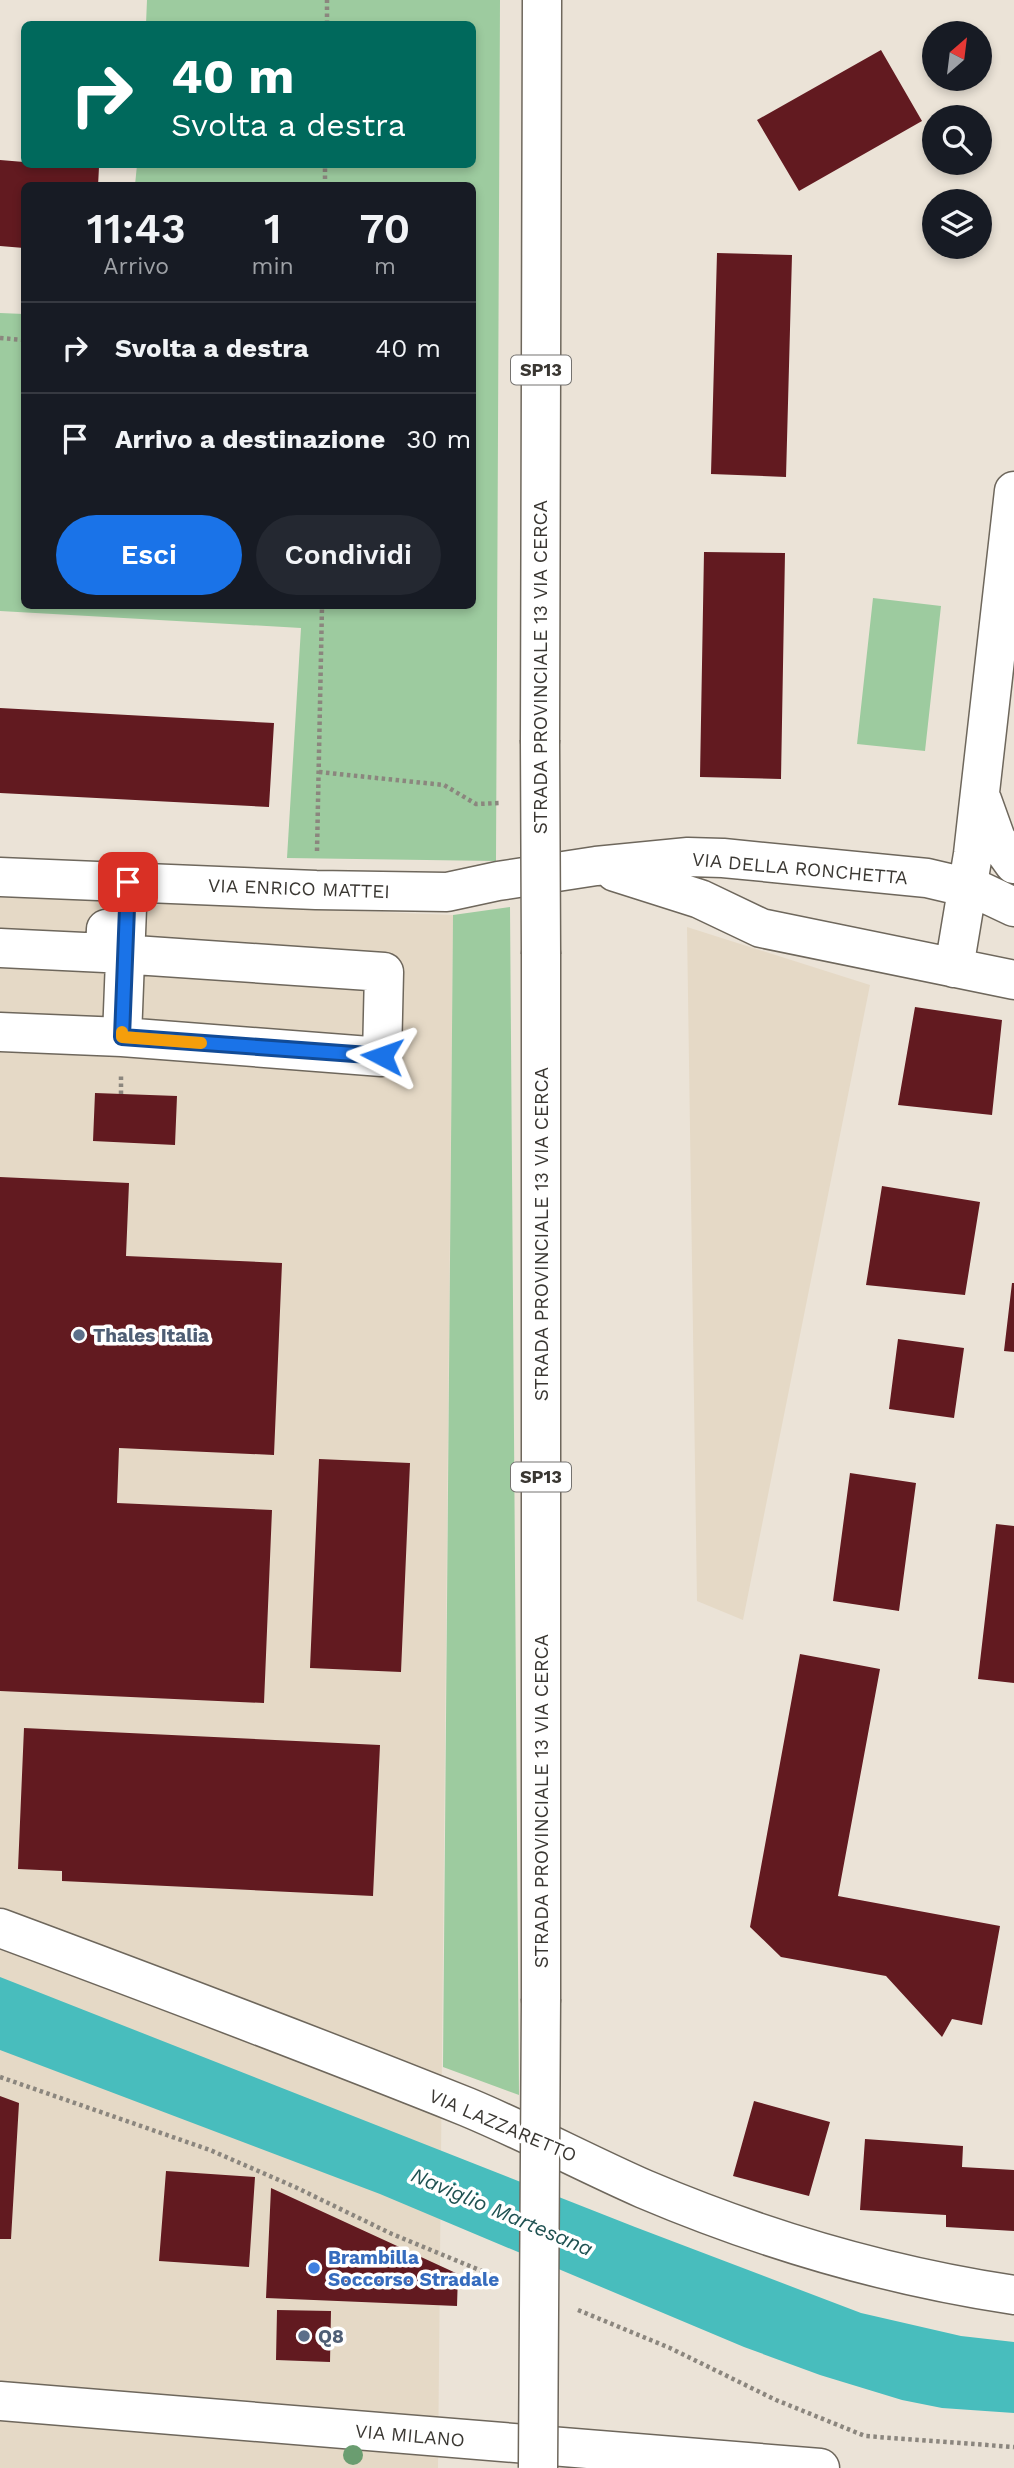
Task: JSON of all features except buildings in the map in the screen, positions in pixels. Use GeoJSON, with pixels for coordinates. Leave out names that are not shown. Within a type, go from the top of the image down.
{"type":"FeatureCollection","features":[{"type":"Feature","properties":{"kind":"street","name":"STRADA PROVINCIALE 13 VIA CERCA"},"geometry":{"type":"LineString","coordinates":[[538,2468],[541,1999],[542,0]]}},
{"type":"Feature","properties":{"kind":"street"},"geometry":{"type":"LineString","coordinates":[[954,968],[980,795],[1014,491]]}},
{"type":"Feature","properties":{"kind":"street"},"geometry":{"type":"LineString","coordinates":[[980,795],[996,839],[1014,864]]}},
{"type":"Feature","properties":{"kind":"street","name":"VIA DELLA RONCHETTA"},"geometry":{"type":"LineString","coordinates":[[596,866],[688,857],[893,873],[968,887],[1014,907]]}},
{"type":"Feature","properties":{"kind":"street","name":"VIA ENRICO MATTEI"},"geometry":{"type":"LineString","coordinates":[[0,877],[316,890],[447,892],[596,866]]}},
{"type":"Feature","properties":{"kind":"street","name":"VIA DELLA RONCHETTA"},"geometry":{"type":"LineString","coordinates":[[596,866],[700,899],[761,928],[1014,980]]}},
{"type":"Feature","properties":{"kind":"street"},"geometry":{"type":"LineString","coordinates":[[118,882],[115,954],[122,1037]]}},
{"type":"Feature","properties":{"kind":"street"},"geometry":{"type":"LineString","coordinates":[[0,948],[382,971],[384,975],[382,1056],[122,1037],[0,1032]]}},
{"type":"Feature","properties":{"kind":"street","name":"VIA LAZZARETTO"},"geometry":{"type":"LineString","coordinates":[[0,1928],[467,2107],[642,2188],[703,2212],[868,2266],[951,2285],[1014,2295]]}},
{"type":"Feature","properties":{"kind":"street","name":"VIA MILANO"},"geometry":{"type":"LineString","coordinates":[[0,2401],[820,2468]]}},
{"type":"Feature","properties":{"kind":"path"},"geometry":{"type":"LineString","coordinates":[[327,0],[327,21]]}},
{"type":"Feature","properties":{"kind":"path"},"geometry":{"type":"LineString","coordinates":[[0,338],[21,340]]}},
{"type":"Feature","properties":{"kind":"path"},"geometry":{"type":"LineString","coordinates":[[316,890],[322,609]]}},
{"type":"Feature","properties":{"kind":"path"},"geometry":{"type":"LineString","coordinates":[[319,772],[444,785],[476,804],[540,806]]}},
{"type":"Feature","properties":{"kind":"shaded area"},"geometry":{"type":"Polygon","coordinates":[[[0,896],[453,915],[438,2468],[0,2468],[0,896]]]}},
{"type":"Feature","properties":{"kind":"shaded area"},"geometry":{"type":"Polygon","coordinates":[[[687,927],[870,985],[743,1620],[697,1601],[687,927]]]}},
{"type":"Feature","properties":{"kind":"green space"},"geometry":{"type":"Polygon","coordinates":[[[147,0],[500,0],[496,861],[287,858],[301,628],[0,611],[0,313],[21,314],[21,609],[476,609],[476,182],[135,182],[137,168],[476,168],[476,21],[146,21],[147,0]]]}},
{"type":"Feature","properties":{"kind":"green space"},"geometry":{"type":"Polygon","coordinates":[[[873,598],[941,606],[925,751],[857,744],[873,598]]]}},
{"type":"Feature","properties":{"kind":"green space"},"geometry":{"type":"Polygon","coordinates":[[[510,907],[519,2095],[443,2067],[453,915],[510,907]]]}},
{"type":"Feature","properties":{"kind":"water","name":"Naviglio Martesana"},"geometry":{"type":"Polygon","coordinates":[[[0,1977],[861,2313],[961,2336],[1014,2342],[1014,2413],[942,2408],[902,2400],[820,2375],[744,2347],[380,2194],[0,2050],[0,1977]]]}},
{"type":"Feature","properties":{"kind":"slow traffic"},"geometry":{"type":"LineString","coordinates":[[122,1032],[122,1037],[201,1043]]}},
{"type":"Feature","properties":{"kind":"place","name":"Thales Italia"},"geometry":{"type":"Point","coordinates":[79,1335]}},
{"type":"Feature","properties":{"kind":"place","name":"Brambilla Soccorso Stradale"},"geometry":{"type":"Point","coordinates":[314,2268]}},
{"type":"Feature","properties":{"kind":"place","name":"Q8"},"geometry":{"type":"Point","coordinates":[304,2336]}},
{"type":"Feature","properties":{"kind":"route"},"geometry":{"type":"LineString","coordinates":[[128,882],[122,1037],[382,1056]]}}]}
